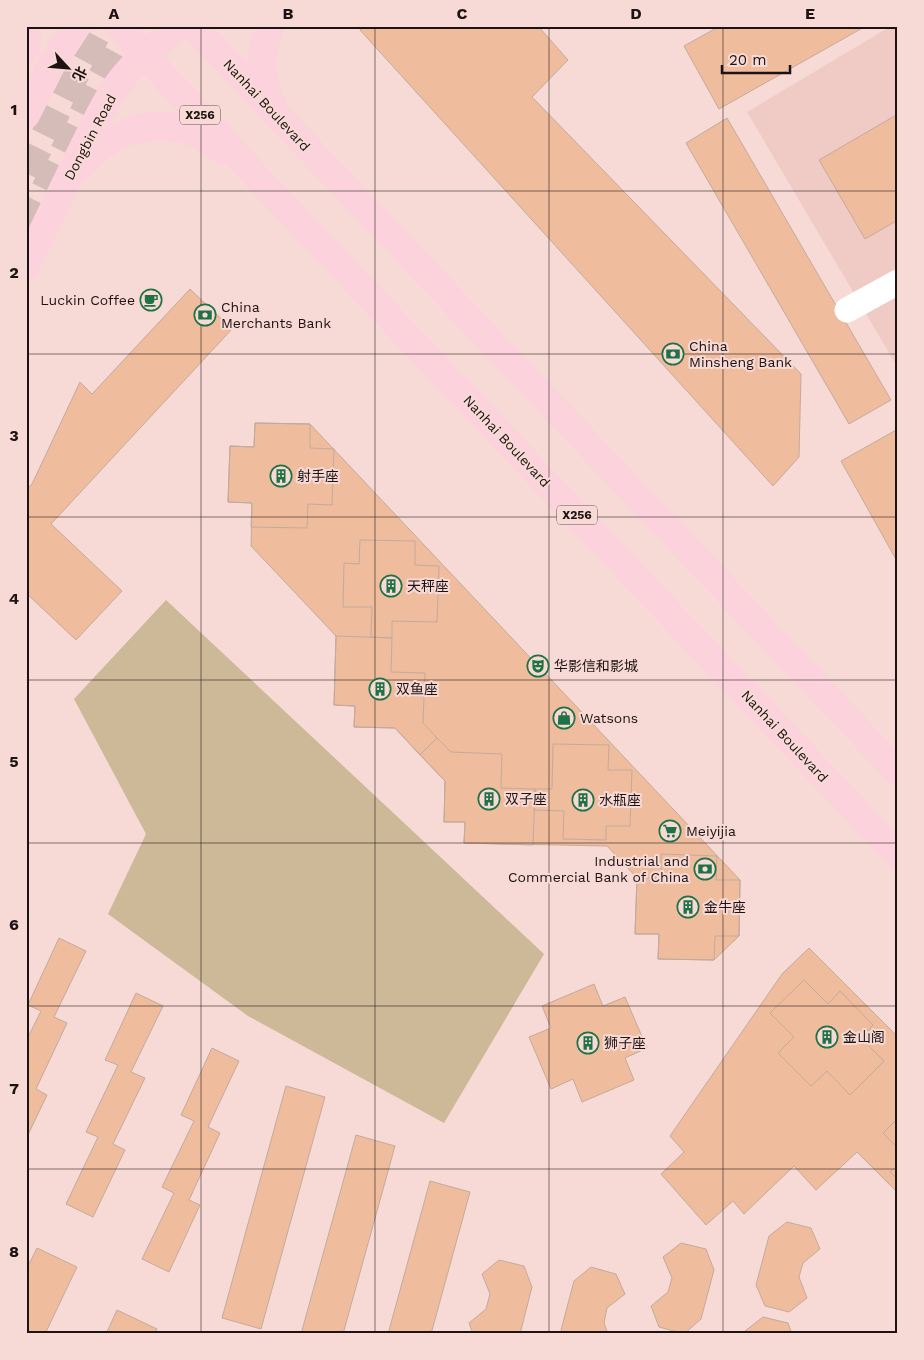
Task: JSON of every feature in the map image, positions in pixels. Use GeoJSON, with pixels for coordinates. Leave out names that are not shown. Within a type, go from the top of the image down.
{"type":"FeatureCollection","features":[{"type":"Feature","properties":{"kind":"main road"},"geometry":{"type":"LineString","coordinates":[[26,49],[28,26]]}},
{"type":"Feature","properties":{"kind":"main road"},"geometry":{"type":"LineString","coordinates":[[26,115],[52,64],[77,26]]}},
{"type":"Feature","properties":{"kind":"main road","name":"Nanhai Boulevard"},"geometry":{"type":"LineString","coordinates":[[118,26],[256,175],[898,855]]}},
{"type":"Feature","properties":{"kind":"main road","name":"Dongbin Road"},"geometry":{"type":"LineString","coordinates":[[26,266],[109,98],[144,54],[179,26]]}},
{"type":"Feature","properties":{"kind":"main road","name":"Nanhai Boulevard"},"geometry":{"type":"LineString","coordinates":[[193,26],[898,772]]}},
{"type":"Feature","properties":{"kind":"main road"},"geometry":{"type":"LineString","coordinates":[[271,26],[262,59],[270,100],[281,120]]}},
{"type":"Feature","properties":{"kind":"main road"},"geometry":{"type":"LineString","coordinates":[[57,200],[89,157],[110,140],[131,130],[150,126],[167,126],[189,132],[225,152],[256,175]]}},
{"type":"Feature","properties":{"kind":"street"},"geometry":{"type":"LineString","coordinates":[[847,310],[898,282]]}},
{"type":"Feature","properties":{"kind":"shaded area"},"geometry":{"type":"Polygon","coordinates":[[[891,26],[898,26],[898,368],[747,112],[891,26]]]}},
{"type":"Feature","properties":{"kind":"shaded area"},"geometry":{"type":"Polygon","coordinates":[[[166,600],[544,954],[444,1123],[248,1016],[108,914],[146,834],[74,699],[166,600]]]}},
{"type":"Feature","properties":{"kind":"building"},"geometry":{"type":"Polygon","coordinates":[[[362,26],[538,26],[568,60],[532,97],[801,374],[799,457],[773,486],[360,30],[362,26]]]}},
{"type":"Feature","properties":{"kind":"building"},"geometry":{"type":"Polygon","coordinates":[[[720,26],[866,26],[719,109],[684,46],[720,26]]]}},
{"type":"Feature","properties":{"kind":"building"},"geometry":{"type":"Polygon","coordinates":[[[898,114],[898,220],[865,239],[819,160],[898,114]]]}},
{"type":"Feature","properties":{"kind":"building"},"geometry":{"type":"Polygon","coordinates":[[[727,118],[891,400],[849,424],[686,143],[727,118]]]}},
{"type":"Feature","properties":{"kind":"building"},"geometry":{"type":"Polygon","coordinates":[[[190,289],[232,329],[51,524],[122,591],[76,640],[26,593],[26,490],[32,484],[80,382],[92,394],[190,289]]]}},
{"type":"Feature","properties":{"kind":"building","name":"射手座"},"geometry":{"type":"Polygon","coordinates":[[[255,423],[310,424],[310,448],[334,449],[332,505],[308,504],[307,528],[251,527],[252,503],[228,502],[230,446],[254,447],[255,423]]]}},
{"type":"Feature","properties":{"kind":"building"},"geometry":{"type":"Polygon","coordinates":[[[255,423],[310,424],[740,880],[739,936],[714,960],[658,959],[659,934],[635,934],[637,878],[607,846],[464,843],[465,822],[444,822],[445,781],[395,728],[354,727],[355,706],[334,705],[336,636],[251,546],[252,503],[228,502],[230,446],[254,447],[255,423]]]}},
{"type":"Feature","properties":{"kind":"building"},"geometry":{"type":"Polygon","coordinates":[[[898,429],[898,563],[841,461],[898,429]]]}},
{"type":"Feature","properties":{"kind":"building","name":"天秤座"},"geometry":{"type":"Polygon","coordinates":[[[360,540],[415,541],[415,565],[439,566],[437,622],[392,621],[392,638],[371,637],[372,607],[343,607],[344,563],[359,564],[360,540]]]}},
{"type":"Feature","properties":{"kind":"building","name":"双鱼座"},"geometry":{"type":"Polygon","coordinates":[[[336,636],[392,638],[391,672],[425,673],[423,723],[437,738],[420,755],[395,728],[354,727],[355,706],[334,705],[336,636]]]}},
{"type":"Feature","properties":{"kind":"building","name":"双子座"},"geometry":{"type":"Polygon","coordinates":[[[437,738],[451,752],[502,754],[501,788],[535,789],[533,845],[464,843],[465,822],[444,822],[445,781],[420,755],[437,738]]]}},
{"type":"Feature","properties":{"kind":"building","name":"水瓶座"},"geometry":{"type":"Polygon","coordinates":[[[553,744],[609,745],[608,770],[632,770],[630,826],[606,826],[606,840],[563,839],[564,811],[534,810],[535,789],[552,789],[553,744]]]}},
{"type":"Feature","properties":{"kind":"building","name":"金牛座"},"geometry":{"type":"Polygon","coordinates":[[[661,854],[717,856],[716,880],[740,880],[739,936],[715,936],[714,960],[658,959],[659,934],[635,934],[637,878],[661,878],[661,854]]]}},
{"type":"Feature","properties":{"kind":"building"},"geometry":{"type":"Polygon","coordinates":[[[59,938],[86,951],[54,1017],[67,1023],[36,1089],[47,1095],[26,1139],[26,1041],[41,1011],[28,1005],[59,938]]]}},
{"type":"Feature","properties":{"kind":"building"},"geometry":{"type":"Polygon","coordinates":[[[809,948],[898,1037],[898,1193],[857,1152],[816,1190],[794,1166],[744,1214],[733,1201],[706,1225],[661,1174],[684,1152],[670,1136],[782,974],[809,948]]]}},
{"type":"Feature","properties":{"kind":"building","name":"金山阁"},"geometry":{"type":"Polygon","coordinates":[[[804,980],[828,1004],[840,991],[873,1025],[861,1038],[884,1061],[850,1095],[827,1071],[811,1086],[778,1053],[794,1037],[770,1013],[804,980]]]}},
{"type":"Feature","properties":{"kind":"building","name":"狮子座"},"geometry":{"type":"Polygon","coordinates":[[[594,984],[603,1006],[625,997],[647,1048],[625,1058],[634,1080],[582,1102],[573,1079],[551,1089],[529,1037],[551,1028],[542,1006],[594,984]]]}},
{"type":"Feature","properties":{"kind":"building"},"geometry":{"type":"Polygon","coordinates":[[[136,993],[163,1006],[131,1072],[145,1078],[113,1144],[125,1150],[93,1217],[66,1204],[98,1137],[86,1132],[118,1065],[105,1060],[136,993]]]}},
{"type":"Feature","properties":{"kind":"building"},"geometry":{"type":"Polygon","coordinates":[[[212,1048],[239,1061],[208,1127],[220,1133],[189,1200],[200,1205],[169,1272],[142,1259],[174,1193],[162,1187],[194,1121],[181,1115],[212,1048]]]}},
{"type":"Feature","properties":{"kind":"building"},"geometry":{"type":"Polygon","coordinates":[[[286,1086],[325,1097],[261,1329],[222,1318],[286,1086]]]}},
{"type":"Feature","properties":{"kind":"building"},"geometry":{"type":"Polygon","coordinates":[[[898,1118],[898,1148],[883,1133],[898,1118]]]}},
{"type":"Feature","properties":{"kind":"building"},"geometry":{"type":"Polygon","coordinates":[[[356,1135],[395,1146],[343,1334],[301,1334],[356,1135]]]}},
{"type":"Feature","properties":{"kind":"building"},"geometry":{"type":"Polygon","coordinates":[[[898,1165],[898,1179],[890,1172],[898,1165]]]}},
{"type":"Feature","properties":{"kind":"building"},"geometry":{"type":"Polygon","coordinates":[[[430,1181],[470,1192],[431,1334],[388,1334],[430,1181]]]}},
{"type":"Feature","properties":{"kind":"building"},"geometry":{"type":"Polygon","coordinates":[[[787,1222],[811,1228],[820,1249],[803,1263],[799,1277],[807,1298],[789,1312],[765,1306],[756,1285],[769,1236],[787,1222]]]}},
{"type":"Feature","properties":{"kind":"building"},"geometry":{"type":"Polygon","coordinates":[[[681,1243],[706,1249],[714,1270],[701,1319],[684,1334],[659,1327],[651,1306],[668,1292],[672,1278],[663,1257],[681,1243]]]}},
{"type":"Feature","properties":{"kind":"building"},"geometry":{"type":"Polygon","coordinates":[[[37,1248],[77,1267],[45,1334],[26,1334],[26,1270],[37,1248]]]}},
{"type":"Feature","properties":{"kind":"building"},"geometry":{"type":"Polygon","coordinates":[[[499,1260],[524,1266],[532,1287],[520,1334],[473,1334],[469,1323],[486,1309],[490,1294],[482,1274],[499,1260]]]}},
{"type":"Feature","properties":{"kind":"building"},"geometry":{"type":"Polygon","coordinates":[[[591,1267],[616,1274],[625,1294],[607,1308],[604,1323],[608,1334],[562,1334],[561,1330],[574,1281],[591,1267]]]}},
{"type":"Feature","properties":{"kind":"building"},"geometry":{"type":"Polygon","coordinates":[[[117,1310],[157,1329],[155,1334],[106,1334],[117,1310]]]}},
{"type":"Feature","properties":{"kind":"building"},"geometry":{"type":"Polygon","coordinates":[[[763,1317],[788,1323],[792,1334],[745,1334],[745,1331],[763,1317]]]}},
{"type":"Feature","properties":{"kind":"tunnel"},"geometry":{"type":"LineString","coordinates":[[26,173],[101,26]]}},
{"type":"Feature","properties":{"kind":"tunnel"},"geometry":{"type":"LineString","coordinates":[[26,227],[99,82],[130,26]]}},
{"type":"Feature","properties":{"kind":"place","name":"Luckin Coffee"},"geometry":{"type":"Point","coordinates":[151,300]}},
{"type":"Feature","properties":{"kind":"place","name":"China Merchants Bank"},"geometry":{"type":"Point","coordinates":[205,315]}},
{"type":"Feature","properties":{"kind":"place","name":"China Minsheng Bank"},"geometry":{"type":"Point","coordinates":[673,354]}},
{"type":"Feature","properties":{"kind":"place","name":"射手座"},"geometry":{"type":"Point","coordinates":[281,476]}},
{"type":"Feature","properties":{"kind":"place","name":"天秤座"},"geometry":{"type":"Point","coordinates":[391,586]}},
{"type":"Feature","properties":{"kind":"place","name":"华影信和影城"},"geometry":{"type":"Point","coordinates":[538,666]}},
{"type":"Feature","properties":{"kind":"place","name":"双鱼座"},"geometry":{"type":"Point","coordinates":[380,689]}},
{"type":"Feature","properties":{"kind":"place","name":"Watsons"},"geometry":{"type":"Point","coordinates":[564,718]}},
{"type":"Feature","properties":{"kind":"place","name":"双子座"},"geometry":{"type":"Point","coordinates":[489,799]}},
{"type":"Feature","properties":{"kind":"place","name":"水瓶座"},"geometry":{"type":"Point","coordinates":[583,800]}},
{"type":"Feature","properties":{"kind":"place","name":"Meiyijia"},"geometry":{"type":"Point","coordinates":[670,831]}},
{"type":"Feature","properties":{"kind":"place","name":"Industrial and Commercial Bank of China"},"geometry":{"type":"Point","coordinates":[705,869]}},
{"type":"Feature","properties":{"kind":"place","name":"金牛座"},"geometry":{"type":"Point","coordinates":[688,907]}},
{"type":"Feature","properties":{"kind":"place","name":"金山阁"},"geometry":{"type":"Point","coordinates":[827,1037]}},
{"type":"Feature","properties":{"kind":"place","name":"狮子座"},"geometry":{"type":"Point","coordinates":[588,1043]}}]}
